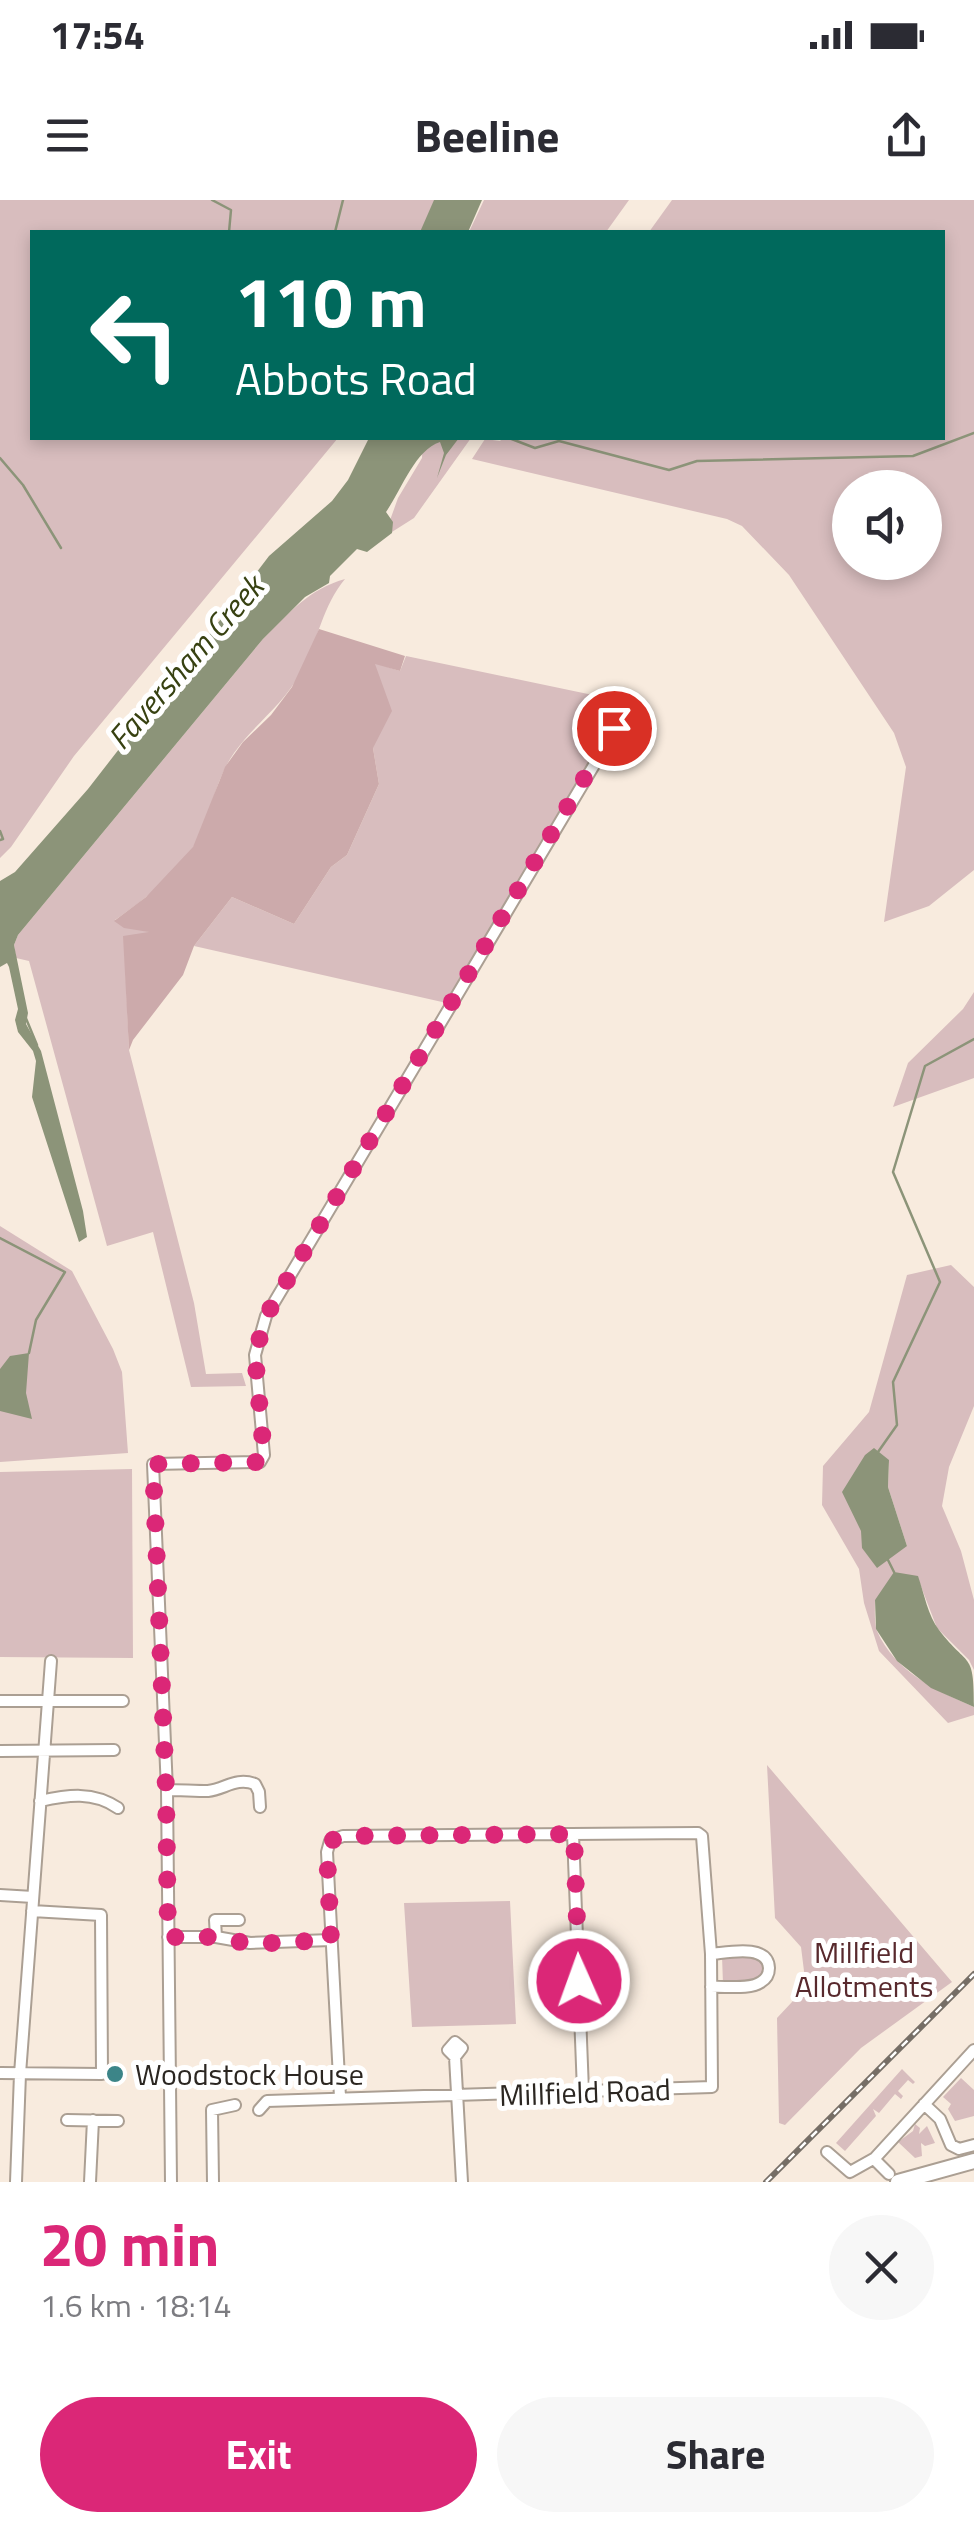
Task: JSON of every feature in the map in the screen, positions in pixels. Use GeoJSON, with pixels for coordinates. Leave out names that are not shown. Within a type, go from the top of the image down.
{"type":"FeatureCollection","features":[{"type":"Feature","properties":{"kind":"street"},"geometry":{"type":"LineString","coordinates":[[172,2182],[166,1790],[153,1464],[260,1462],[264,1455],[255,1355],[266,1316],[631,703]]}},
{"type":"Feature","properties":{"kind":"street"},"geometry":{"type":"LineString","coordinates":[[16,2182],[20,2074],[51,1661]]}},
{"type":"Feature","properties":{"kind":"street"},"geometry":{"type":"LineString","coordinates":[[0,1701],[124,1701]]}},
{"type":"Feature","properties":{"kind":"street"},"geometry":{"type":"LineString","coordinates":[[0,1752],[114,1750]]}},
{"type":"Feature","properties":{"kind":"street"},"geometry":{"type":"LineString","coordinates":[[166,1790],[214,1791],[226,1783],[248,1781],[260,1792],[260,1807]]}},
{"type":"Feature","properties":{"kind":"street"},"geometry":{"type":"LineString","coordinates":[[40,1801],[80,1794],[113,1801]]}},
{"type":"Feature","properties":{"kind":"street"},"geometry":{"type":"LineString","coordinates":[[340,2097],[327,1852],[330,1841],[343,1836],[698,1833],[702,1836],[711,1986],[757,1984],[764,1980],[769,1967],[757,1953],[710,1954]]}},
{"type":"Feature","properties":{"kind":"street"},"geometry":{"type":"LineString","coordinates":[[574,1834],[583,2091]]}},
{"type":"Feature","properties":{"kind":"street"},"geometry":{"type":"LineString","coordinates":[[0,1895],[33,1897]]}},
{"type":"Feature","properties":{"kind":"street"},"geometry":{"type":"LineString","coordinates":[[0,2074],[102,2074],[101,1915],[32,1912]]}},
{"type":"Feature","properties":{"kind":"street"},"geometry":{"type":"LineString","coordinates":[[216,1937],[215,1920],[239,1920]]}},
{"type":"Feature","properties":{"kind":"street"},"geometry":{"type":"LineString","coordinates":[[168,1937],[216,1937],[250,1944],[331,1940]]}},
{"type":"Feature","properties":{"kind":"street","name":"Millfield Road"},"geometry":{"type":"LineString","coordinates":[[259,2110],[266,2101],[340,2097],[712,2088],[711,1986]]}},
{"type":"Feature","properties":{"kind":"street"},"geometry":{"type":"LineString","coordinates":[[827,2152],[850,2172],[874,2160],[974,2051]]}},
{"type":"Feature","properties":{"kind":"street"},"geometry":{"type":"LineString","coordinates":[[456,2057],[457,2096]]}},
{"type":"Feature","properties":{"kind":"street","name":"Millfield Road"},"geometry":{"type":"LineString","coordinates":[[457,2096],[462,2182]]}},
{"type":"Feature","properties":{"kind":"street"},"geometry":{"type":"LineString","coordinates":[[924,2104],[940,2119],[951,2145],[959,2149],[974,2145]]}},
{"type":"Feature","properties":{"kind":"street"},"geometry":{"type":"LineString","coordinates":[[213,2182],[212,2110],[235,2106]]}},
{"type":"Feature","properties":{"kind":"street"},"geometry":{"type":"LineString","coordinates":[[67,2120],[118,2121]]}},
{"type":"Feature","properties":{"kind":"street"},"geometry":{"type":"LineString","coordinates":[[90,2182],[93,2120]]}},
{"type":"Feature","properties":{"kind":"street"},"geometry":{"type":"LineString","coordinates":[[874,2160],[893,2178],[974,2161]]}},
{"type":"Feature","properties":{"kind":"green space"},"geometry":{"type":"Polygon","coordinates":[[[0,200],[436,200],[424,230],[30,230],[30,440],[336,440],[74,756],[0,858],[0,200]]]}},
{"type":"Feature","properties":{"kind":"green space"},"geometry":{"type":"Polygon","coordinates":[[[484,200],[629,200],[607,230],[470,230],[484,200]]]}},
{"type":"Feature","properties":{"kind":"green space"},"geometry":{"type":"Polygon","coordinates":[[[672,200],[974,200],[974,870],[929,906],[884,922],[906,767],[894,733],[789,575],[742,526],[727,519],[472,459],[484,440],[945,440],[945,230],[650,230],[672,200]]]}},
{"type":"Feature","properties":{"kind":"green space"},"geometry":{"type":"Polygon","coordinates":[[[423,440],[470,440],[414,518],[384,537],[398,498],[422,458],[423,440]]]}},
{"type":"Feature","properties":{"kind":"green space"},"geometry":{"type":"Polygon","coordinates":[[[345,579],[331,600],[295,683],[228,763],[191,851],[161,884],[115,920],[153,933],[124,937],[129,1050],[194,1303],[206,1374],[242,1373],[246,1386],[191,1387],[153,1232],[107,1246],[29,961],[16,958],[14,945],[18,935],[263,639],[310,596],[345,579]]]}},
{"type":"Feature","properties":{"kind":"green space"},"geometry":{"type":"Polygon","coordinates":[[[406,656],[631,703],[451,1004],[194,946],[232,897],[294,924],[331,867],[347,855],[379,784],[373,748],[375,663],[400,671],[406,656]]]}},
{"type":"Feature","properties":{"kind":"green space"},"geometry":{"type":"Polygon","coordinates":[[[974,992],[974,1078],[893,1107],[908,1063],[963,1009],[974,992]]]}},
{"type":"Feature","properties":{"kind":"green space"},"geometry":{"type":"Polygon","coordinates":[[[0,1226],[72,1271],[122,1372],[128,1453],[0,1462],[0,1226]]]}},
{"type":"Feature","properties":{"kind":"green space"},"geometry":{"type":"Polygon","coordinates":[[[951,1265],[974,1287],[974,1406],[949,1467],[942,1506],[961,1551],[974,1600],[974,1670],[937,1628],[917,1576],[875,1600],[877,1631],[894,1658],[931,1686],[974,1707],[974,1715],[948,1723],[879,1651],[864,1603],[859,1569],[822,1505],[823,1466],[869,1412],[907,1275],[951,1265]],[[889,1461],[862,1531],[862,1548],[907,1546],[888,1487],[889,1461]]]}},
{"type":"Feature","properties":{"kind":"green space"},"geometry":{"type":"Polygon","coordinates":[[[132,1469],[133,1658],[0,1657],[0,1472],[132,1469]]]}},
{"type":"Feature","properties":{"kind":"green space","name":"Millfield Allotments"},"geometry":{"type":"Polygon","coordinates":[[[767,1765],[952,1982],[861,2048],[785,2125],[779,2123],[777,2018],[806,1987],[801,1947],[775,1918],[767,1765]]]}},
{"type":"Feature","properties":{"kind":"green space"},"geometry":{"type":"Polygon","coordinates":[[[510,1901],[516,2024],[412,2027],[404,1903],[510,1901]]]}},
{"type":"Feature","properties":{"kind":"green space"},"geometry":{"type":"Polygon","coordinates":[[[750,1955],[764,1965],[757,1981],[723,1984],[722,1956],[750,1955]]]}},
{"type":"Feature","properties":{"kind":"green space"},"geometry":{"type":"Polygon","coordinates":[[[902,2069],[915,2082],[908,2080],[898,2091],[901,2099],[895,2094],[879,2113],[873,2109],[876,2116],[845,2151],[836,2143],[902,2069]]]}},
{"type":"Feature","properties":{"kind":"green space"},"geometry":{"type":"Polygon","coordinates":[[[961,2078],[974,2090],[974,2116],[955,2121],[948,2109],[951,2104],[943,2097],[961,2078]]]}},
{"type":"Feature","properties":{"kind":"green space"},"geometry":{"type":"Polygon","coordinates":[[[915,2124],[920,2128],[919,2134],[927,2126],[935,2143],[921,2143],[922,2156],[915,2158],[898,2142],[913,2131],[915,2124]]]}},
{"type":"Feature","properties":{"kind":"shaded area"},"geometry":{"type":"Polygon","coordinates":[[[434,200],[482,200],[469,230],[421,230],[434,200]]]}},
{"type":"Feature","properties":{"kind":"shaded area"},"geometry":{"type":"Polygon","coordinates":[[[368,440],[457,440],[437,478],[444,453],[440,442],[423,453],[386,512],[393,522],[392,533],[367,552],[357,549],[330,576],[329,583],[305,597],[263,639],[18,935],[14,945],[28,1013],[26,1024],[41,1051],[83,1211],[87,1237],[79,1242],[32,1097],[36,1061],[18,1032],[18,1009],[9,967],[7,963],[0,967],[0,881],[15,872],[88,789],[269,556],[332,501],[348,480],[368,440]]]}},
{"type":"Feature","properties":{"kind":"shaded area"},"geometry":{"type":"Polygon","coordinates":[[[319,629],[405,656],[400,671],[375,664],[392,711],[373,748],[379,784],[347,855],[331,867],[294,924],[232,897],[194,946],[183,975],[129,1050],[123,936],[149,932],[124,928],[114,921],[146,897],[193,847],[225,767],[292,687],[319,629]]]}},
{"type":"Feature","properties":{"kind":"shaded area"},"geometry":{"type":"Polygon","coordinates":[[[29,1353],[26,1393],[32,1419],[0,1411],[0,1369],[10,1356],[29,1353]]]}},
{"type":"Feature","properties":{"kind":"shaded area"},"geometry":{"type":"Polygon","coordinates":[[[874,1448],[889,1460],[888,1487],[907,1546],[877,1568],[862,1548],[861,1531],[842,1492],[865,1455],[874,1448]]]}},
{"type":"Feature","properties":{"kind":"shaded area"},"geometry":{"type":"Polygon","coordinates":[[[894,1572],[918,1576],[935,1624],[971,1668],[974,1707],[931,1688],[897,1661],[876,1629],[875,1600],[894,1572]]]}},
{"type":"Feature","properties":{"kind":"waterway"},"geometry":{"type":"LineString","coordinates":[[212,200],[231,210],[229,230]]}},
{"type":"Feature","properties":{"kind":"waterway"},"geometry":{"type":"LineString","coordinates":[[336,230],[343,200]]}},
{"type":"Feature","properties":{"kind":"waterway"},"geometry":{"type":"LineString","coordinates":[[514,440],[535,448],[559,441],[669,470],[697,461],[913,456],[974,433]]}},
{"type":"Feature","properties":{"kind":"waterway"},"geometry":{"type":"LineString","coordinates":[[0,458],[23,485],[61,548]]}},
{"type":"Feature","properties":{"kind":"waterway"},"geometry":{"type":"LineString","coordinates":[[0,831],[0,840]]}},
{"type":"Feature","properties":{"kind":"waterway"},"geometry":{"type":"LineString","coordinates":[[25,1016],[37,1045]]}},
{"type":"Feature","properties":{"kind":"waterway"},"geometry":{"type":"LineString","coordinates":[[878,1452],[897,1425],[893,1382],[940,1282],[893,1172],[925,1066],[974,1039]]}},
{"type":"Feature","properties":{"kind":"waterway"},"geometry":{"type":"LineString","coordinates":[[0,1238],[65,1272],[36,1320],[29,1353]]}},
{"type":"Feature","properties":{"kind":"waterway"},"geometry":{"type":"LineString","coordinates":[[888,1560],[894,1572]]}},
{"type":"Feature","properties":{"kind":"railway"},"geometry":{"type":"LineString","coordinates":[[766,2182],[974,1974]]}},
{"type":"Feature","properties":{"kind":"place","name":"Woodstock House"},"geometry":{"type":"Point","coordinates":[115,2074]}},
{"type":"Feature","properties":{"kind":"route"},"geometry":{"type":"LineString","coordinates":[[579,1981],[574,1834],[343,1836],[330,1841],[327,1852],[331,1940],[250,1944],[216,1937],[168,1937],[153,1464],[260,1462],[264,1455],[255,1355],[266,1316],[614,728]]}},
{"type":"Feature","properties":{"kind":"water label","name":"Faversham Creek"},"geometry":{"type":"Point","coordinates":[185,662]}}]}
